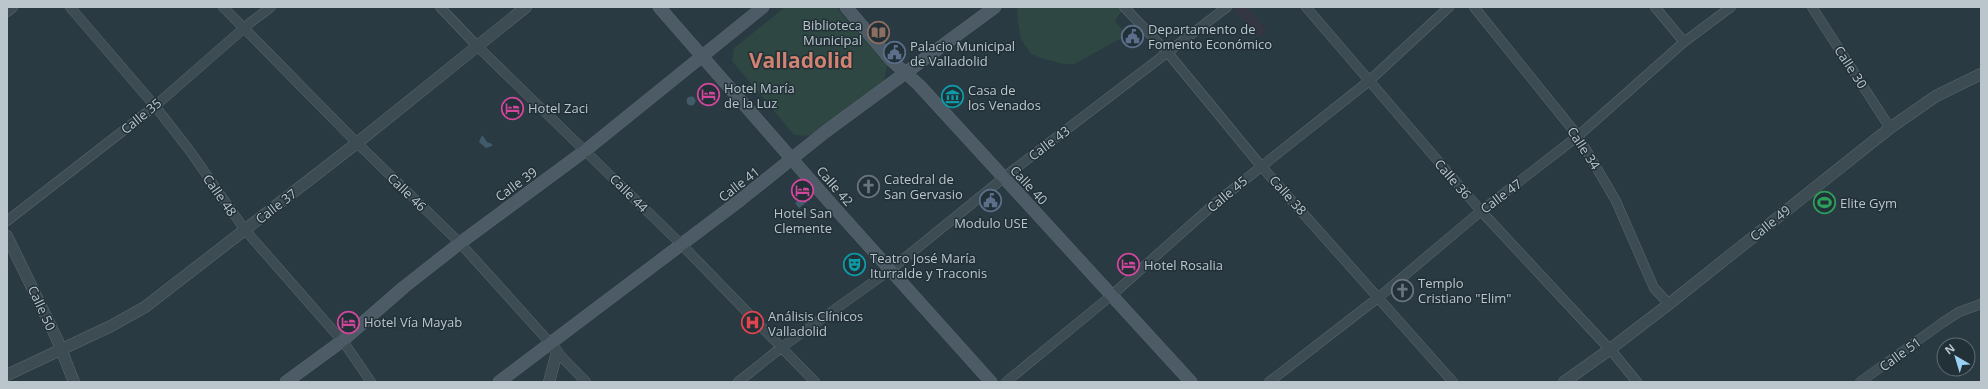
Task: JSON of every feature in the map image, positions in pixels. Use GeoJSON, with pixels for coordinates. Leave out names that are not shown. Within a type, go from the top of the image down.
{"type":"FeatureCollection","features":[{"type":"Feature","properties":{"kind":"main road","name":"Calle 42"},"geometry":{"type":"LineString","coordinates":[[659,7],[890,270],[991,382]]}},
{"type":"Feature","properties":{"kind":"main road","name":"Calle 39"},"geometry":{"type":"LineString","coordinates":[[286,382],[342,341],[404,287],[460,243],[586,150],[763,7]]}},
{"type":"Feature","properties":{"kind":"main road","name":"Calle 40"},"geometry":{"type":"LineString","coordinates":[[846,7],[891,60],[906,73],[964,134],[1191,382]]}},
{"type":"Feature","properties":{"kind":"main road","name":"Calle 41"},"geometry":{"type":"LineString","coordinates":[[499,382],[554,348],[608,299],[682,245],[825,132],[995,7]]}},
{"type":"Feature","properties":{"kind":"street"},"geometry":{"type":"LineString","coordinates":[[7,11],[12,7]]}},
{"type":"Feature","properties":{"kind":"street","name":"Calle 48"},"geometry":{"type":"LineString","coordinates":[[70,7],[155,106],[190,152],[245,230],[342,341],[371,382]]}},
{"type":"Feature","properties":{"kind":"street","name":"Calle 46"},"geometry":{"type":"LineString","coordinates":[[223,7],[356,143],[460,243],[586,382]]}},
{"type":"Feature","properties":{"kind":"street","name":"Calle 35"},"geometry":{"type":"LineString","coordinates":[[7,221],[155,106],[243,29],[271,7]]}},
{"type":"Feature","properties":{"kind":"street","name":"Calle 44"},"geometry":{"type":"LineString","coordinates":[[440,7],[478,47],[586,150],[682,245],[815,382]]}},
{"type":"Feature","properties":{"kind":"street","name":"Calle 37"},"geometry":{"type":"LineString","coordinates":[[7,375],[112,326],[145,307],[478,47],[526,7]]}},
{"type":"Feature","properties":{"kind":"street","name":"Calle 38"},"geometry":{"type":"LineString","coordinates":[[1124,7],[1168,53],[1261,166],[1453,382]]}},
{"type":"Feature","properties":{"kind":"street","name":"Calle 43"},"geometry":{"type":"LineString","coordinates":[[738,382],[782,347],[890,270],[1003,178],[1227,7]]}},
{"type":"Feature","properties":{"kind":"street","name":"Calle 36"},"geometry":{"type":"LineString","coordinates":[[1306,7],[1481,211],[1637,382]]}},
{"type":"Feature","properties":{"kind":"street","name":"Calle 45"},"geometry":{"type":"LineString","coordinates":[[1006,382],[1112,295],[1214,205],[1261,166],[1369,81],[1449,7]]}},
{"type":"Feature","properties":{"kind":"street","name":"Calle 34"},"geometry":{"type":"LineString","coordinates":[[1474,7],[1578,136],[1616,201],[1654,288],[1669,304]]}},
{"type":"Feature","properties":{"kind":"street"},"geometry":{"type":"LineString","coordinates":[[1655,7],[1684,42]]}},
{"type":"Feature","properties":{"kind":"street","name":"Calle 47"},"geometry":{"type":"LineString","coordinates":[[1269,382],[1379,297],[1481,211],[1578,136],[1684,42],[1731,7]]}},
{"type":"Feature","properties":{"kind":"street","name":"Calle 30"},"geometry":{"type":"LineString","coordinates":[[1812,7],[1890,128]]}},
{"type":"Feature","properties":{"kind":"street","name":"Calle 49"},"geometry":{"type":"LineString","coordinates":[[1564,382],[1669,304],[1890,128],[1936,96],[1981,74]]}},
{"type":"Feature","properties":{"kind":"street","name":"Calle 50"},"geometry":{"type":"LineString","coordinates":[[7,236],[57,339],[74,382]]}},
{"type":"Feature","properties":{"kind":"street","name":"Calle 51"},"geometry":{"type":"LineString","coordinates":[[1860,382],[1942,322],[1959,312],[1981,304]]}},
{"type":"Feature","properties":{"kind":"street"},"geometry":{"type":"LineString","coordinates":[[548,382],[554,348]]}},
{"type":"Feature","properties":{"kind":"shaded area"},"geometry":{"type":"Polygon","coordinates":[[[1237,7],[1247,7],[1267,30],[1258,38],[1234,9],[1237,7]]]}},
{"type":"Feature","properties":{"kind":"shaded area"},"geometry":{"type":"Polygon","coordinates":[[[689,97],[693,97],[695,101],[693,105],[689,105],[687,103],[687,99],[689,97]]]}},
{"type":"Feature","properties":{"kind":"shaded area"},"geometry":{"type":"Polygon","coordinates":[[[482,135],[487,142],[492,144],[492,146],[486,148],[479,142],[482,135]]]}},
{"type":"Feature","properties":{"kind":"shaded area"},"geometry":{"type":"Polygon","coordinates":[[[802,197],[807,199],[807,202],[799,208],[795,203],[802,197]]]}},
{"type":"Feature","properties":{"kind":"green space"},"geometry":{"type":"Polygon","coordinates":[[[785,7],[836,7],[887,66],[884,81],[809,136],[794,135],[732,61],[734,48],[785,7]]]}},
{"type":"Feature","properties":{"kind":"green space"},"geometry":{"type":"Polygon","coordinates":[[[1017,7],[1118,7],[1122,11],[1115,21],[1125,33],[1122,38],[1074,64],[1063,64],[1031,54],[1021,39],[1017,7]]]}},
{"type":"Feature","properties":{"kind":"place","name":"Biblioteca Municipal"},"geometry":{"type":"Point","coordinates":[878,32]}},
{"type":"Feature","properties":{"kind":"place","name":"Departamento de Fomento Económico"},"geometry":{"type":"Point","coordinates":[1132,36]}},
{"type":"Feature","properties":{"kind":"place","name":"Palacio Municipal de Valladolid"},"geometry":{"type":"Point","coordinates":[894,53]}},
{"type":"Feature","properties":{"kind":"place","name":"Hotel María de la Luz"},"geometry":{"type":"Point","coordinates":[709,95]}},
{"type":"Feature","properties":{"kind":"place","name":"Casa de los Venados"},"geometry":{"type":"Point","coordinates":[952,97]}},
{"type":"Feature","properties":{"kind":"place","name":"Hotel Zaci"},"geometry":{"type":"Point","coordinates":[512,108]}},
{"type":"Feature","properties":{"kind":"place","name":"Catedral de San Gervasio"},"geometry":{"type":"Point","coordinates":[869,186]}},
{"type":"Feature","properties":{"kind":"place","name":"Hotel San Clemente"},"geometry":{"type":"Point","coordinates":[803,191]}},
{"type":"Feature","properties":{"kind":"place","name":"Modulo USE"},"geometry":{"type":"Point","coordinates":[991,201]}},
{"type":"Feature","properties":{"kind":"place","name":"Elite Gym"},"geometry":{"type":"Point","coordinates":[1825,203]}},
{"type":"Feature","properties":{"kind":"place","name":"Teatro José María Iturralde y Traconis"},"geometry":{"type":"Point","coordinates":[854,265]}},
{"type":"Feature","properties":{"kind":"place","name":"Hotel Rosalia"},"geometry":{"type":"Point","coordinates":[1128,265]}},
{"type":"Feature","properties":{"kind":"place","name":"Templo Cristiano \"Elim\""},"geometry":{"type":"Point","coordinates":[1403,290]}},
{"type":"Feature","properties":{"kind":"place","name":"Hotel Vía Mayab"},"geometry":{"type":"Point","coordinates":[349,322]}},
{"type":"Feature","properties":{"kind":"place","name":"Análisis Clínicos Valladolid"},"geometry":{"type":"Point","coordinates":[753,323]}},
{"type":"Feature","properties":{"kind":"district","name":"Valladolid"},"geometry":{"type":"Point","coordinates":[801,61]}}]}
